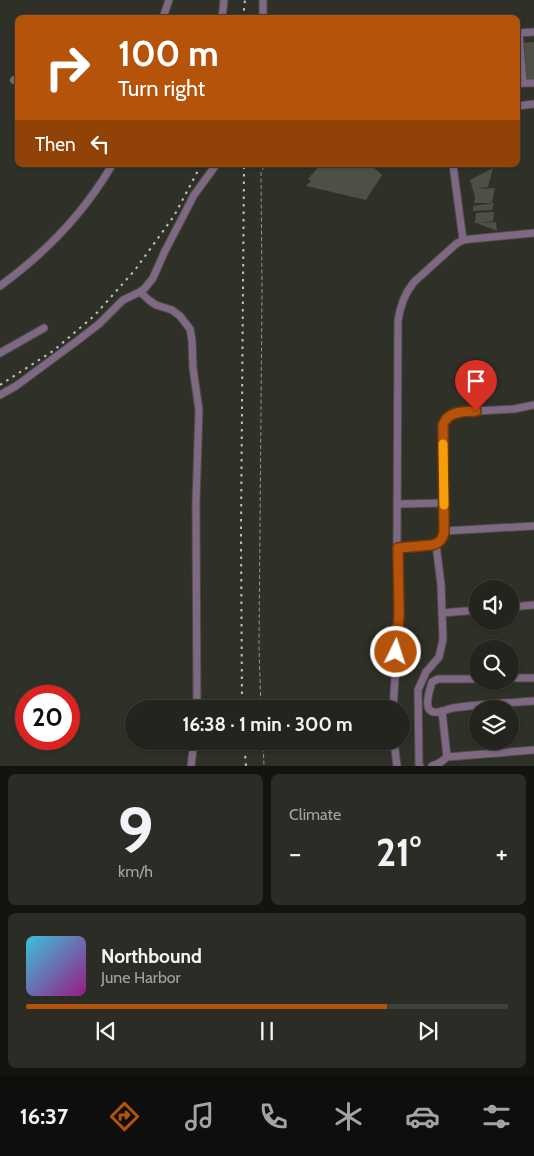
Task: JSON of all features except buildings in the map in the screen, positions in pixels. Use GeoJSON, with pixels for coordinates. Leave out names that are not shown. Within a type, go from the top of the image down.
{"type":"FeatureCollection","features":[{"type":"Feature","properties":{"kind":"street"},"geometry":{"type":"LineString","coordinates":[[164,15],[169,0]]}},
{"type":"Feature","properties":{"kind":"street"},"geometry":{"type":"LineString","coordinates":[[222,15],[224,0]]}},
{"type":"Feature","properties":{"kind":"street"},"geometry":{"type":"LineString","coordinates":[[263,0],[263,15]]}},
{"type":"Feature","properties":{"kind":"street"},"geometry":{"type":"LineString","coordinates":[[520,33],[534,32]]}},
{"type":"Feature","properties":{"kind":"street"},"geometry":{"type":"LineString","coordinates":[[520,83],[534,83]]}},
{"type":"Feature","properties":{"kind":"street"},"geometry":{"type":"LineString","coordinates":[[520,106],[534,104]]}},
{"type":"Feature","properties":{"kind":"street"},"geometry":{"type":"LineString","coordinates":[[0,286],[28,264],[63,230],[86,204],[111,167]]}},
{"type":"Feature","properties":{"kind":"street"},"geometry":{"type":"LineString","coordinates":[[0,395],[16,386],[77,342],[123,300],[145,288],[153,278],[191,200],[215,167]]}},
{"type":"Feature","properties":{"kind":"street"},"geometry":{"type":"LineString","coordinates":[[453,167],[462,240]]}},
{"type":"Feature","properties":{"kind":"street"},"geometry":{"type":"LineString","coordinates":[[394,700],[399,615],[398,321],[401,304],[408,289],[414,282],[449,248],[462,240],[534,233]]}},
{"type":"Feature","properties":{"kind":"street"},"geometry":{"type":"LineString","coordinates":[[140,292],[150,301],[172,310],[180,316],[187,324],[192,340],[193,368],[199,410],[196,502],[197,700]]}},
{"type":"Feature","properties":{"kind":"street"},"geometry":{"type":"LineString","coordinates":[[0,353],[44,328]]}},
{"type":"Feature","properties":{"kind":"street"},"geometry":{"type":"LineString","coordinates":[[398,548],[436,544],[442,539],[444,531],[442,429],[446,418],[456,412],[514,409],[534,405]]}},
{"type":"Feature","properties":{"kind":"street"},"geometry":{"type":"LineString","coordinates":[[398,504],[444,503]]}},
{"type":"Feature","properties":{"kind":"street"},"geometry":{"type":"LineString","coordinates":[[444,531],[534,526]]}},
{"type":"Feature","properties":{"kind":"street"},"geometry":{"type":"LineString","coordinates":[[419,766],[418,690],[426,672],[439,657],[443,639],[441,585],[436,544]]}},
{"type":"Feature","properties":{"kind":"street"},"geometry":{"type":"LineString","coordinates":[[519,606],[534,605]]}},
{"type":"Feature","properties":{"kind":"street"},"geometry":{"type":"LineString","coordinates":[[442,613],[469,611]]}},
{"type":"Feature","properties":{"kind":"street"},"geometry":{"type":"LineString","coordinates":[[519,678],[534,678]]}},
{"type":"Feature","properties":{"kind":"street"},"geometry":{"type":"LineString","coordinates":[[469,679],[438,679],[432,682],[428,707],[430,711],[534,701]]}},
{"type":"Feature","properties":{"kind":"street"},"geometry":{"type":"LineString","coordinates":[[442,711],[447,757]]}},
{"type":"Feature","properties":{"kind":"street"},"geometry":{"type":"LineString","coordinates":[[191,766],[193,750]]}},
{"type":"Feature","properties":{"kind":"street"},"geometry":{"type":"LineString","coordinates":[[395,750],[397,766]]}},
{"type":"Feature","properties":{"kind":"street"},"geometry":{"type":"LineString","coordinates":[[432,766],[447,757],[534,750]]}},
{"type":"Feature","properties":{"kind":"path"},"geometry":{"type":"LineString","coordinates":[[261,700],[259,637],[262,172],[264,167]]}},
{"type":"Feature","properties":{"kind":"path"},"geometry":{"type":"LineString","coordinates":[[263,750],[264,766]]}},
{"type":"Feature","properties":{"kind":"railway"},"geometry":{"type":"LineString","coordinates":[[243,15],[245,0]]}},
{"type":"Feature","properties":{"kind":"railway"},"geometry":{"type":"LineString","coordinates":[[0,385],[53,351],[94,316],[135,270],[174,216],[200,167]]}},
{"type":"Feature","properties":{"kind":"railway"},"geometry":{"type":"LineString","coordinates":[[242,700],[241,530],[244,167]]}},
{"type":"Feature","properties":{"kind":"railway"},"geometry":{"type":"LineString","coordinates":[[245,750],[246,766]]}},
{"type":"Feature","properties":{"kind":"slow traffic"},"geometry":{"type":"LineString","coordinates":[[443,444],[444,505]]}},
{"type":"Feature","properties":{"kind":"route"},"geometry":{"type":"LineString","coordinates":[[396,652],[399,615],[398,548],[432,545],[442,539],[444,531],[443,425],[446,418],[456,412],[476,411]]}}]}
